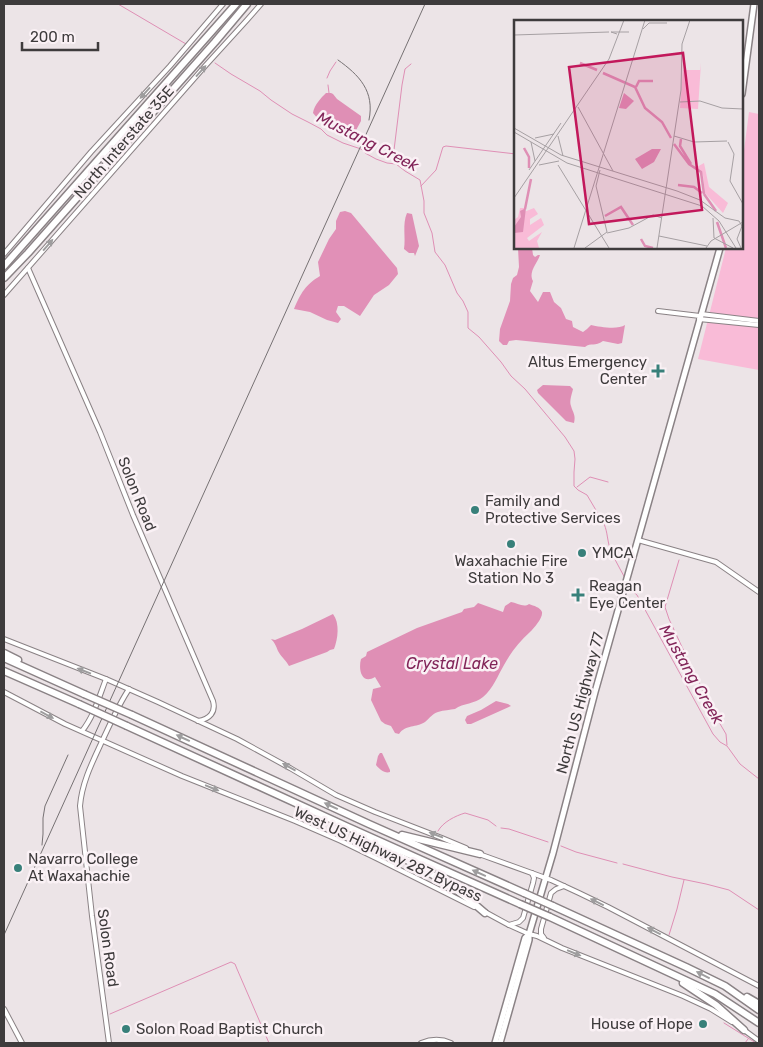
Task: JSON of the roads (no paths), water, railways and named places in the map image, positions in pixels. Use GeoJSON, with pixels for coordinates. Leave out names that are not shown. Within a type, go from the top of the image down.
{"type":"FeatureCollection","features":[{"type":"Feature","properties":{"kind":"highway"},"geometry":{"type":"LineString","coordinates":[[4,265],[236,4]]}},
{"type":"Feature","properties":{"kind":"highway"},"geometry":{"type":"LineString","coordinates":[[4,278],[210,48],[247,4]]}},
{"type":"Feature","properties":{"kind":"highway"},"geometry":{"type":"LineString","coordinates":[[242,10],[252,4]]}},
{"type":"Feature","properties":{"kind":"highway"},"geometry":{"type":"LineString","coordinates":[[4,653],[40,674]]}},
{"type":"Feature","properties":{"kind":"highway"},"geometry":{"type":"LineString","coordinates":[[4,658],[686,966],[719,984],[759,1010]]}},
{"type":"Feature","properties":{"kind":"highway"},"geometry":{"type":"LineString","coordinates":[[6,672],[661,968],[715,994],[759,1023]]}},
{"type":"Feature","properties":{"kind":"highway"},"geometry":{"type":"LineString","coordinates":[[365,822],[375,824],[403,836],[480,854]]}},
{"type":"Feature","properties":{"kind":"highway"},"geometry":{"type":"LineString","coordinates":[[348,827],[351,831],[448,885],[477,905],[485,913]]}},
{"type":"Feature","properties":{"kind":"highway"},"geometry":{"type":"LineString","coordinates":[[661,968],[716,1005],[744,1030]]}},
{"type":"Feature","properties":{"kind":"highway"},"geometry":{"type":"LineString","coordinates":[[719,984],[727,986],[759,1004]]}},
{"type":"Feature","properties":{"kind":"main road","name":"North Interstate 35E"},"geometry":{"type":"LineString","coordinates":[[4,254],[91,152],[170,66],[223,4]]}},
{"type":"Feature","properties":{"kind":"main road","name":"North Interstate 35E"},"geometry":{"type":"LineString","coordinates":[[4,295],[261,4]]}},
{"type":"Feature","properties":{"kind":"main road"},"geometry":{"type":"LineString","coordinates":[[743,86],[754,4]]}},
{"type":"Feature","properties":{"kind":"main road","name":"North US Highway 77"},"geometry":{"type":"LineString","coordinates":[[495,1043],[529,940],[529,934],[568,798],[595,692],[720,249]]}},
{"type":"Feature","properties":{"kind":"main road","name":"Solon Road"},"geometry":{"type":"LineString","coordinates":[[28,268],[100,432],[133,515],[213,701],[214,708],[211,714],[206,719],[197,721]]}},
{"type":"Feature","properties":{"kind":"main road"},"geometry":{"type":"LineString","coordinates":[[658,310],[759,326]]}},
{"type":"Feature","properties":{"kind":"main road"},"geometry":{"type":"LineString","coordinates":[[700,316],[759,321]]}},
{"type":"Feature","properties":{"kind":"main road"},"geometry":{"type":"LineString","coordinates":[[638,540],[716,562],[759,592]]}},
{"type":"Feature","properties":{"kind":"main road"},"geometry":{"type":"LineString","coordinates":[[4,639],[106,679],[236,739],[345,799],[564,886],[759,986]]}},
{"type":"Feature","properties":{"kind":"main road"},"geometry":{"type":"LineString","coordinates":[[82,731],[101,695],[106,679]]}},
{"type":"Feature","properties":{"kind":"main road","name":"Solon Road"},"geometry":{"type":"LineString","coordinates":[[109,1043],[80,806],[87,774],[120,702],[129,689]]}},
{"type":"Feature","properties":{"kind":"main road","name":"West US Highway 287 Bypass"},"geometry":{"type":"LineString","coordinates":[[4,692],[65,724],[182,776],[295,821],[378,858],[529,934],[546,939],[562,948],[683,996],[711,1009],[759,1041]]}},
{"type":"Feature","properties":{"kind":"main road"},"geometry":{"type":"LineString","coordinates":[[509,925],[519,922],[522,918],[534,880],[532,873]]}},
{"type":"Feature","properties":{"kind":"main road"},"geometry":{"type":"LineString","coordinates":[[546,939],[542,936],[541,931],[551,893],[556,888],[564,886]]}},
{"type":"Feature","properties":{"kind":"main road"},"geometry":{"type":"LineString","coordinates":[[4,1009],[22,1043]]}},
{"type":"Feature","properties":{"kind":"main road","name":"North US Highway 77"},"geometry":{"type":"LineString","coordinates":[[500,1043],[505,1017]]}},
{"type":"Feature","properties":{"kind":"main road"},"geometry":{"type":"LineString","coordinates":[[421,1043],[438,1039],[451,1043]]}},
{"type":"Feature","properties":{"kind":"water"},"geometry":{"type":"Polygon","coordinates":[[[326,93],[333,94],[361,116],[361,121],[354,134],[341,134],[319,120],[313,113],[316,104],[326,93]]]}},
{"type":"Feature","properties":{"kind":"water"},"geometry":{"type":"Polygon","coordinates":[[[407,213],[412,214],[419,246],[415,256],[414,253],[409,253],[404,249],[407,213]]]}},
{"type":"Feature","properties":{"kind":"water"},"geometry":{"type":"Polygon","coordinates":[[[543,385],[570,386],[573,389],[570,402],[574,423],[566,421],[538,393],[537,390],[543,385]]]}},
{"type":"Feature","properties":{"kind":"water","name":"Crystal Lake"},"geometry":{"type":"Polygon","coordinates":[[[511,602],[535,606],[541,610],[542,614],[540,620],[513,651],[487,694],[476,701],[455,709],[436,713],[425,722],[408,727],[399,734],[395,733],[391,726],[381,721],[371,700],[373,689],[381,687],[375,677],[371,679],[364,678],[360,668],[361,659],[366,656],[367,652],[417,628],[462,612],[464,609],[474,607],[478,603],[503,612],[505,606],[511,602]]]}},
{"type":"Feature","properties":{"kind":"water"},"geometry":{"type":"Polygon","coordinates":[[[333,614],[337,622],[338,631],[334,649],[289,666],[271,639],[275,640],[333,614]]]}},
{"type":"Feature","properties":{"kind":"water"},"geometry":{"type":"Polygon","coordinates":[[[496,701],[511,706],[471,724],[467,724],[465,720],[467,716],[496,701]]]}},
{"type":"Feature","properties":{"kind":"water"},"geometry":{"type":"Polygon","coordinates":[[[380,753],[382,753],[390,772],[380,770],[376,765],[380,753]]]}},
{"type":"Feature","properties":{"kind":"waterway","name":"Mustang Creek"},"geometry":{"type":"LineString","coordinates":[[118,4],[186,44]]}},
{"type":"Feature","properties":{"kind":"waterway"},"geometry":{"type":"LineString","coordinates":[[327,78],[336,62]]}},
{"type":"Feature","properties":{"kind":"waterway","name":"Mustang Creek"},"geometry":{"type":"LineString","coordinates":[[215,63],[260,91],[292,114],[321,129],[327,135],[361,149],[376,159],[396,164],[420,180],[424,213],[432,233],[435,252],[445,265],[457,293],[468,312],[468,328],[479,337],[511,376],[525,389],[565,437],[574,451],[574,486],[587,495],[603,522],[609,545],[625,578]]}},
{"type":"Feature","properties":{"kind":"waterway"},"geometry":{"type":"LineString","coordinates":[[395,162],[394,150],[402,85],[405,69],[411,64]]}},
{"type":"Feature","properties":{"kind":"waterway"},"geometry":{"type":"LineString","coordinates":[[328,85],[329,93]]}},
{"type":"Feature","properties":{"kind":"waterway"},"geometry":{"type":"LineString","coordinates":[[421,186],[436,170],[443,147],[514,154]]}},
{"type":"Feature","properties":{"kind":"waterway"},"geometry":{"type":"LineString","coordinates":[[577,487],[590,477],[608,482]]}},
{"type":"Feature","properties":{"kind":"waterway"},"geometry":{"type":"LineString","coordinates":[[679,560],[665,607],[682,647],[726,734],[727,745]]}},
{"type":"Feature","properties":{"kind":"waterway","name":"Mustang Creek"},"geometry":{"type":"LineString","coordinates":[[628,583],[630,589],[637,595],[713,734],[720,742],[727,746],[740,764],[759,779]]}},
{"type":"Feature","properties":{"kind":"waterway"},"geometry":{"type":"LineString","coordinates":[[438,831],[450,820],[465,813],[488,820],[496,826]]}},
{"type":"Feature","properties":{"kind":"waterway"},"geometry":{"type":"LineString","coordinates":[[501,828],[548,842]]}},
{"type":"Feature","properties":{"kind":"waterway"},"geometry":{"type":"LineString","coordinates":[[561,846],[617,863]]}},
{"type":"Feature","properties":{"kind":"waterway"},"geometry":{"type":"LineString","coordinates":[[623,864],[729,890],[759,910]]}},
{"type":"Feature","properties":{"kind":"waterway"},"geometry":{"type":"LineString","coordinates":[[669,935],[684,880]]}},
{"type":"Feature","properties":{"kind":"waterway"},"geometry":{"type":"LineString","coordinates":[[110,1014],[231,962],[235,964],[269,1043]]}},
{"type":"Feature","properties":{"kind":"waterway"},"geometry":{"type":"LineString","coordinates":[[724,1023],[756,1043]]}},
{"type":"Feature","properties":{"kind":"waterway"},"geometry":{"type":"LineString","coordinates":[[745,1043],[748,1039]]}},
{"type":"Feature","properties":{"kind":"railway"},"geometry":{"type":"LineString","coordinates":[[4,935],[425,4]]}},
{"type":"Feature","properties":{"kind":"railway"},"geometry":{"type":"LineString","coordinates":[[338,60],[353,72],[364,85],[370,100],[369,120]]}},
{"type":"Feature","properties":{"kind":"railway"},"geometry":{"type":"LineString","coordinates":[[42,845],[45,806],[68,755]]}},
{"type":"Feature","properties":{"kind":"place","name":"Altus Emergency Center"},"geometry":{"type":"Point","coordinates":[658,371]}},
{"type":"Feature","properties":{"kind":"place","name":"Family and Protective Services"},"geometry":{"type":"Point","coordinates":[475,510]}},
{"type":"Feature","properties":{"kind":"place","name":"Waxahachie Fire Station No 3"},"geometry":{"type":"Point","coordinates":[511,544]}},
{"type":"Feature","properties":{"kind":"place","name":"YMCA"},"geometry":{"type":"Point","coordinates":[582,553]}},
{"type":"Feature","properties":{"kind":"place","name":"Reagan Eye Center"},"geometry":{"type":"Point","coordinates":[578,595]}},
{"type":"Feature","properties":{"kind":"place","name":"Navarro College At Waxahachie"},"geometry":{"type":"Point","coordinates":[18,868]}},
{"type":"Feature","properties":{"kind":"place","name":"House of Hope"},"geometry":{"type":"Point","coordinates":[703,1024]}},
{"type":"Feature","properties":{"kind":"place","name":"Solon Road Baptist Church"},"geometry":{"type":"Point","coordinates":[126,1029]}}]}
